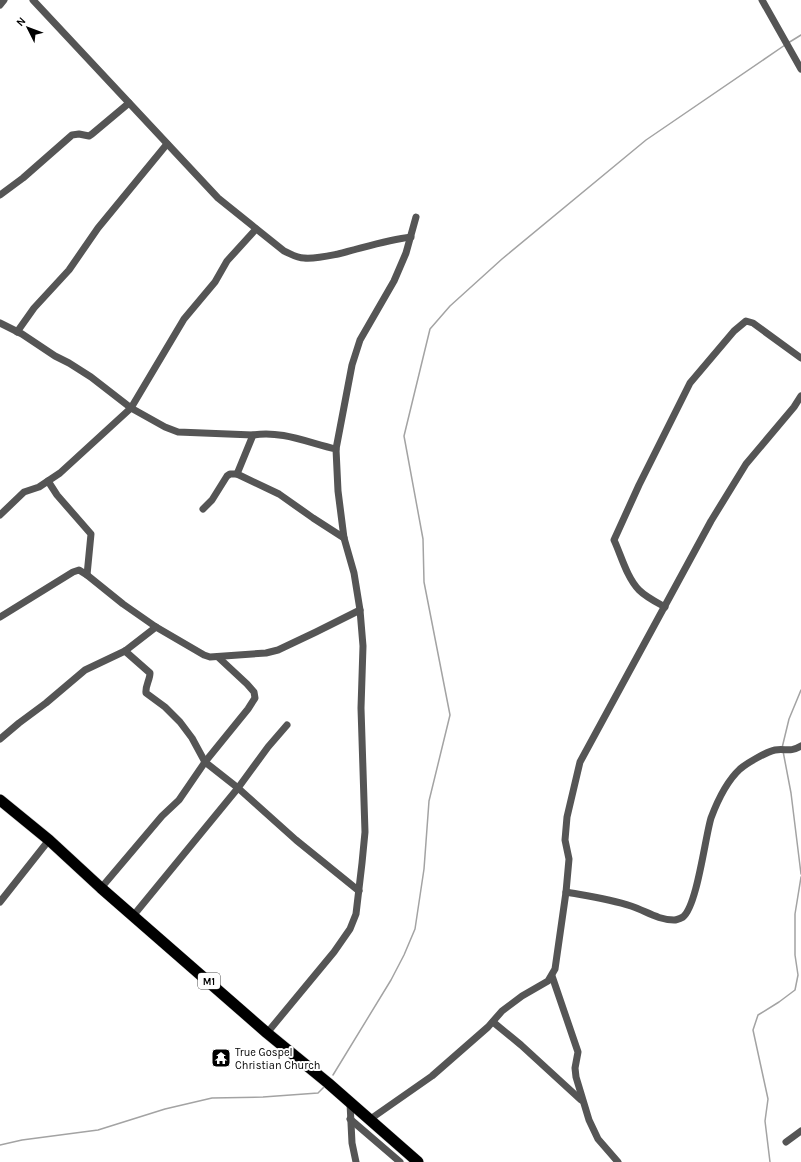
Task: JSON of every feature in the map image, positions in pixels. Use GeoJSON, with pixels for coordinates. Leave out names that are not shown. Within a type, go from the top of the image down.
{"type":"FeatureCollection","features":[{"type":"Feature","properties":{"kind":"highway","name":"M1"},"geometry":{"type":"LineString","coordinates":[[0,800],[49,840],[101,888],[267,1033],[418,1162]]}},
{"type":"Feature","properties":{"kind":"street"},"geometry":{"type":"LineString","coordinates":[[0,4],[4,0]]}},
{"type":"Feature","properties":{"kind":"street"},"geometry":{"type":"LineString","coordinates":[[33,0],[218,198],[245,218],[256,229],[284,251],[294,256],[304,258],[327,256],[411,236]]}},
{"type":"Feature","properties":{"kind":"street"},"geometry":{"type":"LineString","coordinates":[[762,0],[801,69]]}},
{"type":"Feature","properties":{"kind":"street"},"geometry":{"type":"LineString","coordinates":[[0,195],[23,178],[72,135],[79,134],[89,136],[129,103]]}},
{"type":"Feature","properties":{"kind":"street"},"geometry":{"type":"LineString","coordinates":[[17,332],[34,308],[69,270],[98,228],[167,144]]}},
{"type":"Feature","properties":{"kind":"street"},"geometry":{"type":"LineString","coordinates":[[267,1033],[334,952],[350,929],[356,914],[365,832],[360,708],[363,646],[360,610],[354,573],[344,538],[338,491],[336,449],[352,365],[360,340],[394,281],[406,253],[416,217]]}},
{"type":"Feature","properties":{"kind":"street"},"geometry":{"type":"LineString","coordinates":[[0,515],[24,492],[39,487],[60,473],[88,449],[131,408],[184,319],[215,282],[227,261],[256,229]]}},
{"type":"Feature","properties":{"kind":"street"},"geometry":{"type":"LineString","coordinates":[[665,607],[638,590],[626,569],[614,540],[639,485],[690,383],[734,331],[746,321],[753,323],[801,358]]}},
{"type":"Feature","properties":{"kind":"street"},"geometry":{"type":"LineString","coordinates":[[0,323],[35,342],[55,356],[91,377],[131,408],[153,421],[178,432],[278,435],[336,449]]}},
{"type":"Feature","properties":{"kind":"street"},"geometry":{"type":"LineString","coordinates":[[369,1120],[432,1076],[493,1022],[502,1011],[522,996],[548,981],[552,976],[555,969],[566,892],[569,859],[565,840],[567,817],[580,762],[711,521],[746,464],[794,407],[801,396]]}},
{"type":"Feature","properties":{"kind":"street"},"geometry":{"type":"LineString","coordinates":[[237,474],[253,435]]}},
{"type":"Feature","properties":{"kind":"street"},"geometry":{"type":"LineString","coordinates":[[204,509],[212,500],[227,476],[230,474],[237,474],[279,494],[344,538]]}},
{"type":"Feature","properties":{"kind":"street"},"geometry":{"type":"LineString","coordinates":[[48,481],[62,501],[91,534],[87,575]]}},
{"type":"Feature","properties":{"kind":"street"},"geometry":{"type":"LineString","coordinates":[[0,617],[73,572],[80,570],[123,604],[156,627],[210,657],[266,653],[278,650],[360,610]]}},
{"type":"Feature","properties":{"kind":"street"},"geometry":{"type":"LineString","coordinates":[[0,739],[85,670],[125,651],[156,627]]}},
{"type":"Feature","properties":{"kind":"street"},"geometry":{"type":"LineString","coordinates":[[125,651],[150,673],[146,693],[165,707],[180,722],[192,738],[205,762],[238,788],[296,840],[359,891]]}},
{"type":"Feature","properties":{"kind":"street"},"geometry":{"type":"LineString","coordinates":[[101,888],[162,816],[179,800],[205,762],[248,709],[255,698],[254,692],[247,684],[218,657]]}},
{"type":"Feature","properties":{"kind":"street"},"geometry":{"type":"LineString","coordinates":[[133,916],[238,788],[268,747],[287,726]]}},
{"type":"Feature","properties":{"kind":"street"},"geometry":{"type":"LineString","coordinates":[[566,892],[633,907],[653,916],[675,920],[682,917],[687,912],[693,899],[711,819],[717,804],[734,775],[741,768],[765,754],[776,750],[794,750],[801,746]]}},
{"type":"Feature","properties":{"kind":"street"},"geometry":{"type":"LineString","coordinates":[[0,902],[49,840]]}},
{"type":"Feature","properties":{"kind":"street"},"geometry":{"type":"LineString","coordinates":[[552,976],[578,1052],[575,1068],[576,1077],[589,1120],[598,1139],[618,1162]]}},
{"type":"Feature","properties":{"kind":"street"},"geometry":{"type":"LineString","coordinates":[[493,1022],[582,1100]]}},
{"type":"Feature","properties":{"kind":"street"},"geometry":{"type":"LineString","coordinates":[[350,1103],[352,1143],[356,1162]]}},
{"type":"Feature","properties":{"kind":"street"},"geometry":{"type":"LineString","coordinates":[[350,1119],[400,1162]]}},
{"type":"Feature","properties":{"kind":"street"},"geometry":{"type":"LineString","coordinates":[[786,1142],[801,1131]]}},
{"type":"Feature","properties":{"kind":"waterway"},"geometry":{"type":"LineString","coordinates":[[788,43],[801,35]]}},
{"type":"Feature","properties":{"kind":"waterway"},"geometry":{"type":"LineString","coordinates":[[333,1075],[391,980],[415,929],[424,869],[429,801],[450,715],[424,582],[423,539],[404,436],[430,329],[450,306],[502,259],[646,140],[785,45]]}},
{"type":"Feature","properties":{"kind":"waterway"},"geometry":{"type":"LineString","coordinates":[[782,748],[789,719],[801,690]]}},
{"type":"Feature","properties":{"kind":"waterway"},"geometry":{"type":"LineString","coordinates":[[783,751],[791,793],[801,874]]}},
{"type":"Feature","properties":{"kind":"waterway"},"geometry":{"type":"LineString","coordinates":[[770,1162],[765,1121],[768,1099],[753,1030],[758,1015],[795,990],[798,975],[795,955],[795,914],[801,877]]}},
{"type":"Feature","properties":{"kind":"waterway"},"geometry":{"type":"LineString","coordinates":[[0,1145],[22,1140],[98,1130],[165,1109],[212,1098],[263,1097],[318,1093],[325,1086]]}},
{"type":"Feature","properties":{"kind":"place","name":"True Gospel Christian Church"},"geometry":{"type":"Point","coordinates":[221,1058]}}]}
